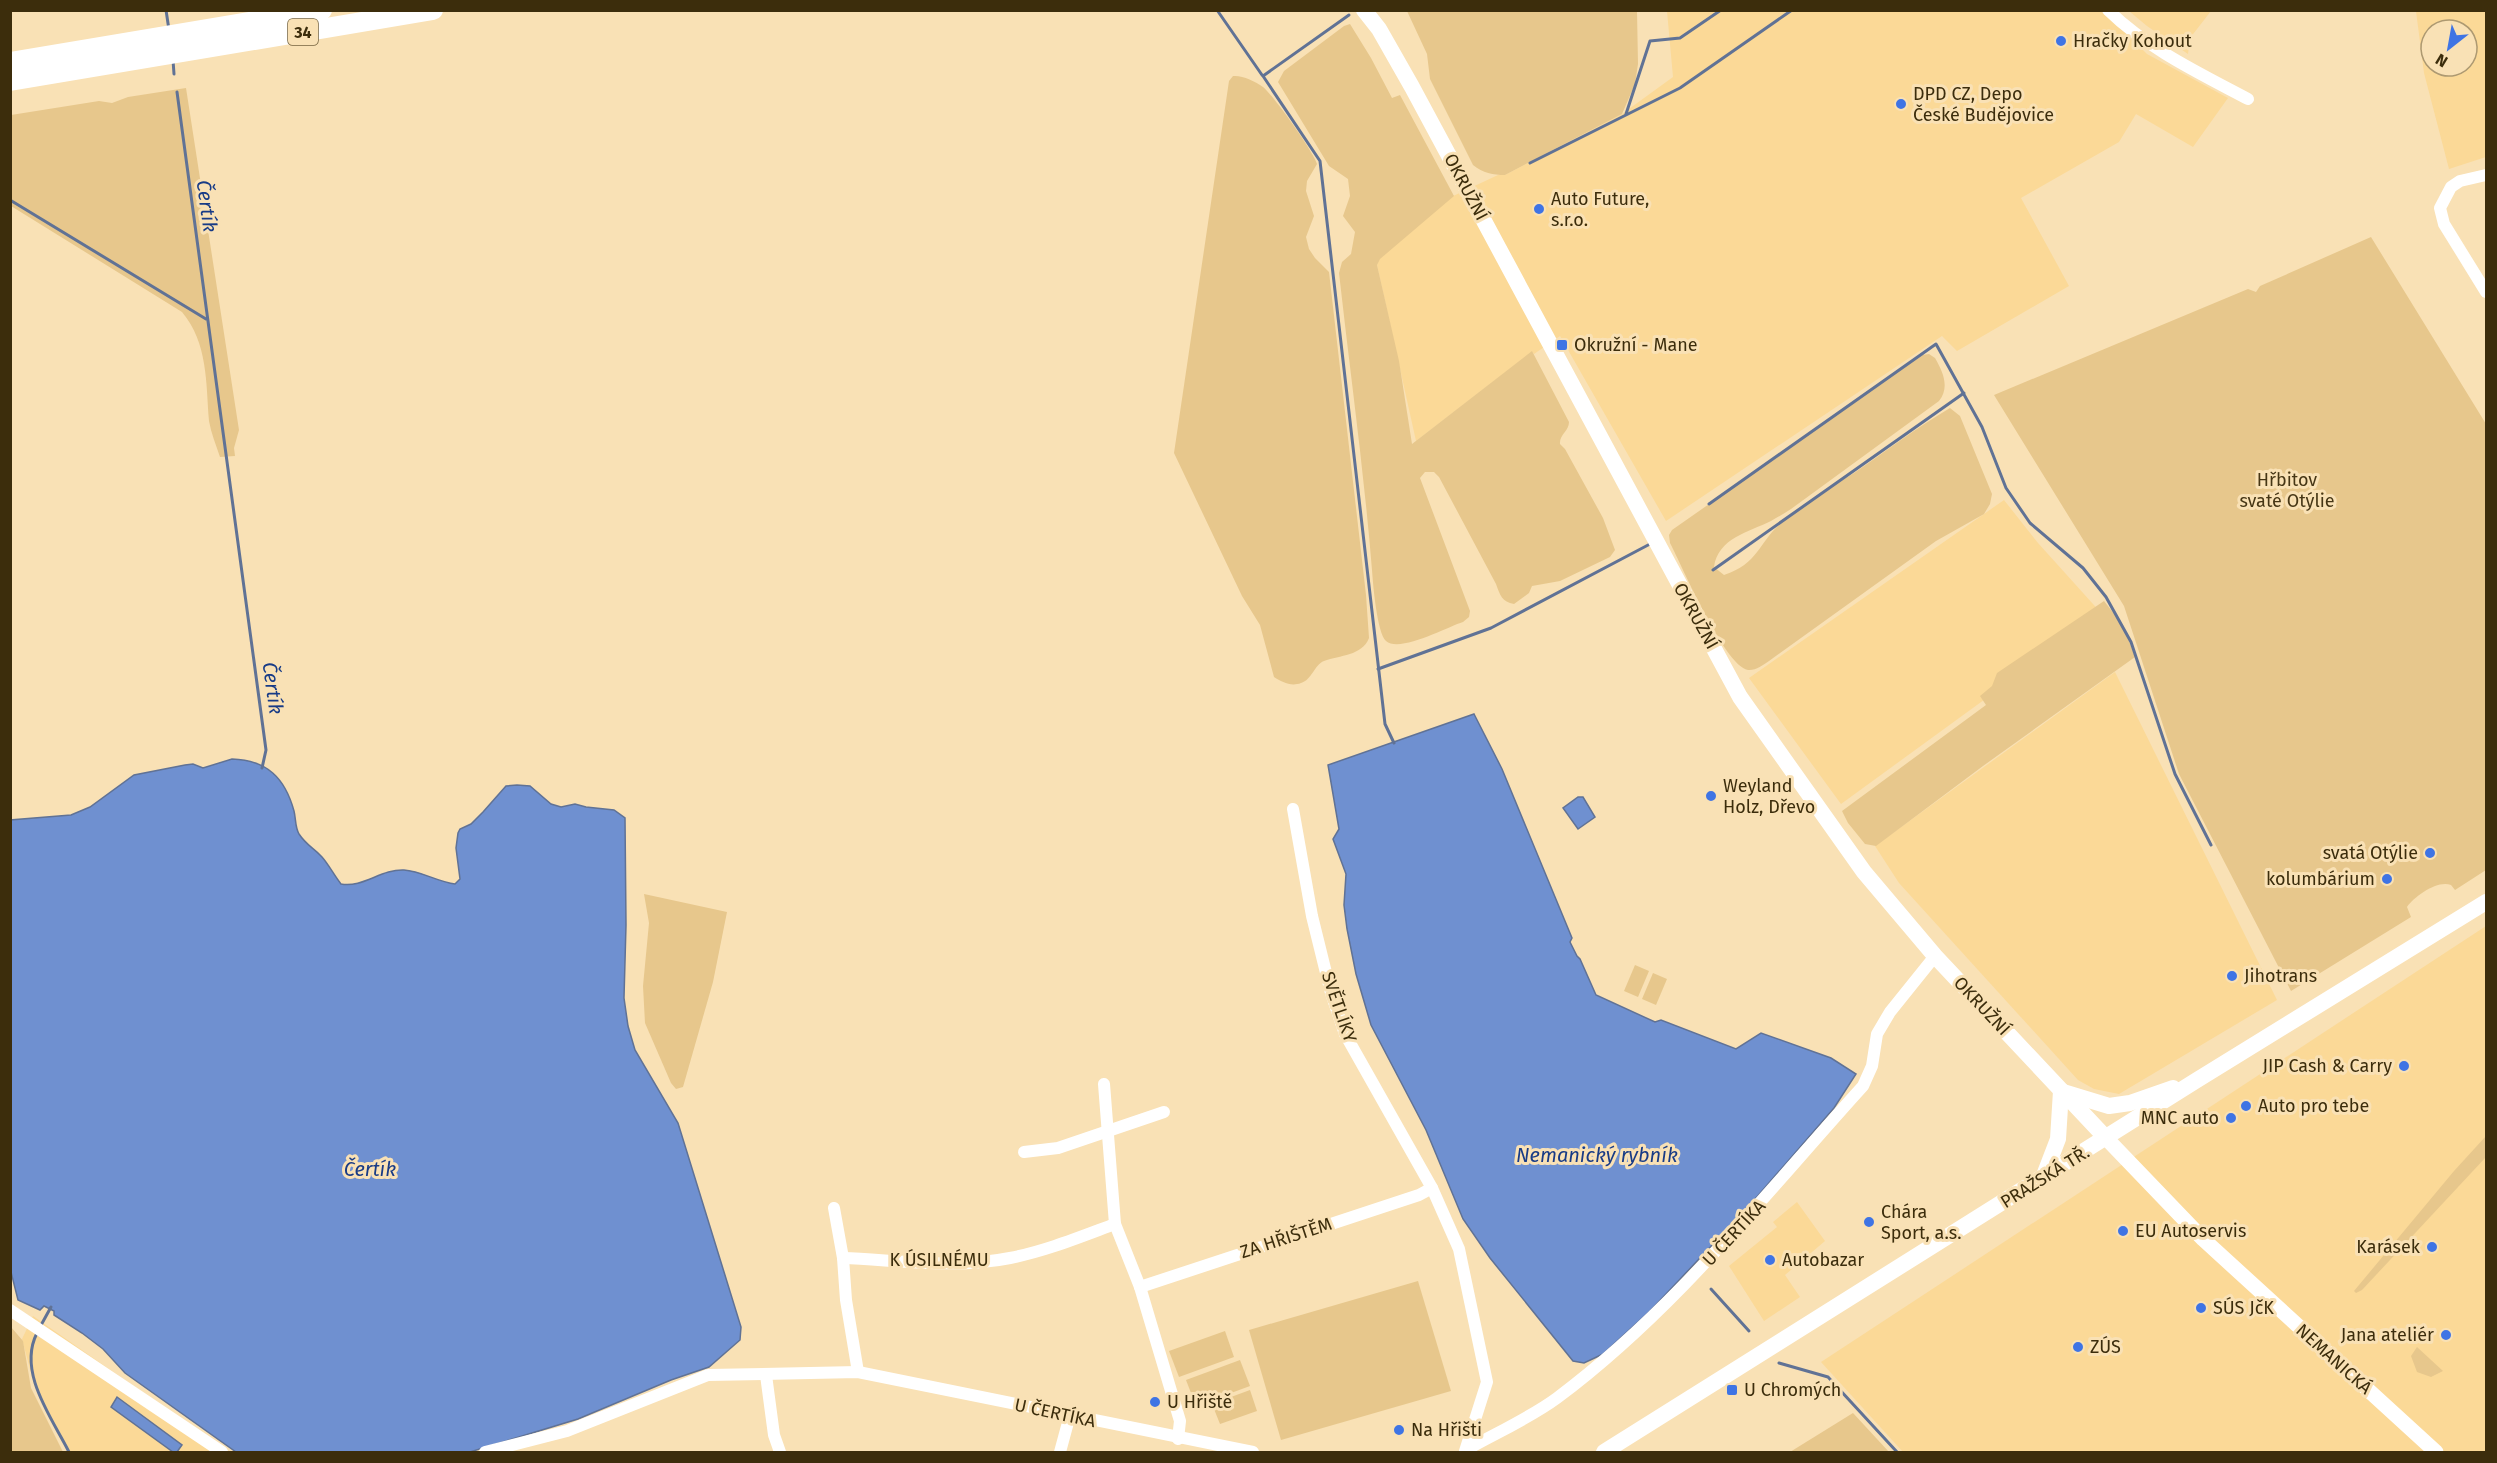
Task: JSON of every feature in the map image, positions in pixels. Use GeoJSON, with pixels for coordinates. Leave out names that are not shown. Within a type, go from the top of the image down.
{"type":"FeatureCollection","features":[{"type":"Feature","properties":{"kind":"highway","name":"34"},"geometry":{"type":"LineString","coordinates":[[209,38],[322,10]]}},
{"type":"Feature","properties":{"kind":"highway","name":"34"},"geometry":{"type":"LineString","coordinates":[[10,81],[148,49],[209,38],[433,10]]}},
{"type":"Feature","properties":{"kind":"highway","name":"34"},"geometry":{"type":"LineString","coordinates":[[10,62],[148,49]]}},
{"type":"Feature","properties":{"kind":"main road","name":"OKRUŽNÍ"},"geometry":{"type":"LineString","coordinates":[[1364,10],[1379,28]]}},
{"type":"Feature","properties":{"kind":"main road","name":"OKRUŽNÍ"},"geometry":{"type":"LineString","coordinates":[[1373,10],[1379,28],[1740,697],[1864,872],[1935,956],[2106,1138]]}},
{"type":"Feature","properties":{"kind":"main road","name":"PRAŽSKÁ TŘ."},"geometry":{"type":"LineString","coordinates":[[1604,1452],[2197,1080],[2487,902]]}},
{"type":"Feature","properties":{"kind":"main road"},"geometry":{"type":"LineString","coordinates":[[2043,1178],[2058,1139],[2061,1091],[2109,1106],[2116,1106],[2197,1080]]}},
{"type":"Feature","properties":{"kind":"street"},"geometry":{"type":"LineString","coordinates":[[2108,10],[2131,31],[2187,67],[2248,99]]}},
{"type":"Feature","properties":{"kind":"street"},"geometry":{"type":"LineString","coordinates":[[2485,286],[2444,224],[2440,207],[2451,186],[2460,181],[2487,175]]}},
{"type":"Feature","properties":{"kind":"street","name":"SVĚTLÍKY"},"geometry":{"type":"LineString","coordinates":[[1293,809],[1315,927],[1331,993],[1345,1034],[1432,1188]]}},
{"type":"Feature","properties":{"kind":"street","name":"U ČERTÍKA"},"geometry":{"type":"LineString","coordinates":[[1465,1451],[1555,1399],[1602,1361],[1681,1289],[1768,1196],[1863,1086],[1872,1066],[1877,1034],[1890,1012],[1935,956]]}},
{"type":"Feature","properties":{"kind":"street"},"geometry":{"type":"LineString","coordinates":[[1104,1084],[1115,1224],[1140,1287],[1180,1421],[1178,1439]]}},
{"type":"Feature","properties":{"kind":"street"},"geometry":{"type":"LineString","coordinates":[[1024,1152],[1058,1148],[1164,1112]]}},
{"type":"Feature","properties":{"kind":"street","name":"NEMANICKÁ"},"geometry":{"type":"LineString","coordinates":[[2106,1138],[2198,1235],[2436,1452]]}},
{"type":"Feature","properties":{"kind":"street","name":"U ČERTÍKA"},"geometry":{"type":"LineString","coordinates":[[1432,1188],[1460,1249],[1487,1383],[1465,1451]]}},
{"type":"Feature","properties":{"kind":"street","name":"ZA HŘIŠTĚM"},"geometry":{"type":"LineString","coordinates":[[1140,1287],[1419,1195],[1432,1188]]}},
{"type":"Feature","properties":{"kind":"street"},"geometry":{"type":"LineString","coordinates":[[834,1208],[858,1372]]}},
{"type":"Feature","properties":{"kind":"street","name":"K ÚSILNÉMU"},"geometry":{"type":"LineString","coordinates":[[843,1258],[954,1263],[1007,1259],[1051,1248],[1115,1224]]}},
{"type":"Feature","properties":{"kind":"street"},"geometry":{"type":"LineString","coordinates":[[10,1310],[222,1452]]}},
{"type":"Feature","properties":{"kind":"street","name":"U ČERTÍKA"},"geometry":{"type":"LineString","coordinates":[[485,1452],[567,1431],[708,1375],[858,1372],[1178,1439],[1253,1452]]}},
{"type":"Feature","properties":{"kind":"street"},"geometry":{"type":"LineString","coordinates":[[766,1375],[774,1435],[780,1452]]}},
{"type":"Feature","properties":{"kind":"street"},"geometry":{"type":"LineString","coordinates":[[1060,1452],[1070,1415]]}},
{"type":"Feature","properties":{"kind":"shaded area"},"geometry":{"type":"Polygon","coordinates":[[[1667,11],[2104,11],[2147,54],[2228,98],[2193,147],[2136,114],[2119,142],[2021,198],[2069,286],[1957,351],[1942,336],[1666,521],[1560,336],[1534,354],[1532,352],[1416,441],[1377,265],[1379,259],[1451,197],[1498,175],[1505,175],[1622,114],[1673,77],[1667,11]]]}},
{"type":"Feature","properties":{"kind":"shaded area"},"geometry":{"type":"Polygon","coordinates":[[[2129,11],[2211,11],[2190,38],[2188,54],[2129,11]]]}},
{"type":"Feature","properties":{"kind":"shaded area"},"geometry":{"type":"Polygon","coordinates":[[[2416,11],[2486,11],[2486,157],[2449,169],[2425,78],[2479,78],[2479,18],[2419,18],[2419,34],[2416,11]]]}},
{"type":"Feature","properties":{"kind":"shaded area"},"geometry":{"type":"Polygon","coordinates":[[[2004,500],[2038,543],[2102,614],[1841,804],[1749,678],[2004,500]]]}},
{"type":"Feature","properties":{"kind":"shaded area"},"geometry":{"type":"Polygon","coordinates":[[[2115,672],[2277,1000],[2119,1094],[2094,1089],[2078,1080],[1899,883],[1875,846],[2115,672]]]}},
{"type":"Feature","properties":{"kind":"shaded area"},"geometry":{"type":"Polygon","coordinates":[[[2486,926],[2486,1452],[1903,1452],[1821,1362],[2486,926]]]}},
{"type":"Feature","properties":{"kind":"shaded area","name":"Autobazar"},"geometry":{"type":"Polygon","coordinates":[[[1797,1202],[1825,1241],[1785,1275],[1800,1297],[1764,1321],[1729,1266],[1777,1227],[1773,1222],[1797,1202]]]}},
{"type":"Feature","properties":{"kind":"shaded area"},"geometry":{"type":"Polygon","coordinates":[[[33,1316],[228,1452],[69,1452],[34,1384],[22,1339],[33,1316]]]}},
{"type":"Feature","properties":{"kind":"green space"},"geometry":{"type":"Polygon","coordinates":[[[1407,11],[1637,11],[1638,64],[1635,84],[1622,114],[1505,175],[1488,173],[1473,165],[1430,79],[1427,54],[1407,11]]]}},
{"type":"Feature","properties":{"kind":"green space"},"geometry":{"type":"Polygon","coordinates":[[[1350,24],[1392,98],[1400,95],[1454,196],[1380,259],[1377,265],[1399,361],[1412,444],[1532,351],[1569,422],[1560,444],[1565,449],[1603,518],[1615,550],[1610,557],[1560,581],[1532,586],[1529,593],[1514,604],[1510,603],[1500,595],[1439,477],[1434,472],[1425,472],[1420,478],[1470,611],[1469,617],[1463,622],[1424,638],[1402,644],[1393,644],[1386,641],[1383,636],[1374,597],[1369,533],[1339,273],[1342,262],[1351,254],[1355,232],[1343,216],[1350,196],[1348,179],[1329,166],[1278,82],[1284,71],[1344,26],[1350,24]]]}},
{"type":"Feature","properties":{"kind":"green space"},"geometry":{"type":"Polygon","coordinates":[[[1233,76],[1252,81],[1268,92],[1301,136],[1317,164],[1307,181],[1306,191],[1314,216],[1306,237],[1309,249],[1329,272],[1366,595],[1369,638],[1366,644],[1356,652],[1324,661],[1308,679],[1297,684],[1280,681],[1274,677],[1260,625],[1242,596],[1174,453],[1229,81],[1233,76]]]}},
{"type":"Feature","properties":{"kind":"green space"},"geometry":{"type":"Polygon","coordinates":[[[186,88],[239,430],[234,448],[235,456],[220,457],[209,421],[206,378],[201,350],[191,324],[182,312],[11,206],[11,115],[99,101],[112,103],[128,97],[186,88]]]}},
{"type":"Feature","properties":{"kind":"green space","name":"Hřbitov svaté Otýlie"},"geometry":{"type":"Polygon","coordinates":[[[2371,237],[2486,424],[2486,870],[2455,890],[2451,885],[2445,884],[2427,890],[2407,907],[2411,917],[2291,991],[2179,774],[2124,606],[1994,395],[2248,289],[2256,292],[2260,286],[2371,237]]]}},
{"type":"Feature","properties":{"kind":"green space"},"geometry":{"type":"Polygon","coordinates":[[[1929,354],[1935,358],[1944,379],[1944,390],[1939,401],[1791,509],[1736,537],[1722,549],[1714,567],[1724,575],[1744,565],[1773,530],[1798,509],[1950,408],[1960,416],[1992,494],[1990,504],[1984,514],[1936,541],[1764,664],[1756,669],[1748,670],[1738,664],[1716,634],[1670,543],[1669,535],[1672,530],[1922,355],[1929,354]]]}},
{"type":"Feature","properties":{"kind":"green space"},"geometry":{"type":"Polygon","coordinates":[[[2104,601],[2123,625],[2135,657],[1876,846],[1865,844],[1848,823],[1842,811],[1986,705],[1980,696],[1992,686],[1997,673],[2104,601]]]}},
{"type":"Feature","properties":{"kind":"green space"},"geometry":{"type":"Polygon","coordinates":[[[644,894],[727,912],[713,982],[683,1087],[676,1089],[671,1083],[645,1023],[643,986],[649,923],[644,894]]]}},
{"type":"Feature","properties":{"kind":"green space"},"geometry":{"type":"Polygon","coordinates":[[[1635,965],[1649,971],[1638,997],[1624,991],[1635,965]]]}},
{"type":"Feature","properties":{"kind":"green space"},"geometry":{"type":"Polygon","coordinates":[[[1653,973],[1667,979],[1656,1005],[1642,999],[1653,973]]]}},
{"type":"Feature","properties":{"kind":"green space"},"geometry":{"type":"Polygon","coordinates":[[[2486,1136],[2486,1157],[2362,1290],[2356,1293],[2354,1291],[2486,1136]]]}},
{"type":"Feature","properties":{"kind":"green space"},"geometry":{"type":"Polygon","coordinates":[[[1418,1281],[1451,1391],[1281,1440],[1249,1330],[1418,1281]]]}},
{"type":"Feature","properties":{"kind":"green space"},"geometry":{"type":"Polygon","coordinates":[[[11,1327],[23,1341],[31,1388],[63,1452],[11,1452],[11,1327]]]}},
{"type":"Feature","properties":{"kind":"green space"},"geometry":{"type":"Polygon","coordinates":[[[1225,1331],[1234,1357],[1179,1377],[1169,1351],[1225,1331]]]}},
{"type":"Feature","properties":{"kind":"green space"},"geometry":{"type":"Polygon","coordinates":[[[2417,1347],[2443,1371],[2431,1377],[2417,1372],[2411,1356],[2417,1347]]]}},
{"type":"Feature","properties":{"kind":"green space"},"geometry":{"type":"Polygon","coordinates":[[[1240,1360],[1250,1386],[1196,1406],[1186,1380],[1240,1360]]]}},
{"type":"Feature","properties":{"kind":"green space"},"geometry":{"type":"Polygon","coordinates":[[[1250,1390],[1257,1411],[1220,1424],[1212,1404],[1250,1390]]]}},
{"type":"Feature","properties":{"kind":"green space"},"geometry":{"type":"Polygon","coordinates":[[[1853,1413],[1889,1452],[1790,1452],[1853,1413]]]}},
{"type":"Feature","properties":{"kind":"water","name":"Nemanický rybník"},"geometry":{"type":"Polygon","coordinates":[[[1474,714],[1502,769],[1572,938],[1570,942],[1596,995],[1655,1022],[1661,1020],[1736,1049],[1761,1033],[1831,1058],[1856,1074],[1834,1108],[1749,1206],[1650,1311],[1603,1354],[1584,1363],[1573,1361],[1490,1258],[1463,1219],[1426,1130],[1371,1025],[1356,974],[1347,929],[1344,905],[1346,874],[1333,839],[1339,829],[1328,765],[1474,714]]]}},
{"type":"Feature","properties":{"kind":"water","name":"Čertík"},"geometry":{"type":"Polygon","coordinates":[[[232,759],[244,760],[265,767],[280,780],[290,799],[299,834],[322,857],[341,884],[349,885],[388,872],[404,870],[455,884],[460,879],[456,848],[460,829],[471,824],[506,786],[530,786],[551,804],[561,807],[575,804],[614,810],[625,818],[624,998],[628,1026],[635,1050],[678,1123],[741,1327],[740,1340],[709,1367],[671,1380],[578,1419],[470,1452],[236,1452],[125,1373],[103,1349],[54,1315],[54,1311],[44,1306],[40,1310],[18,1300],[10,1268],[10,820],[71,815],[90,807],[134,775],[193,764],[203,768],[232,759]]]}},
{"type":"Feature","properties":{"kind":"water"},"geometry":{"type":"Polygon","coordinates":[[[1578,797],[1583,797],[1595,817],[1578,829],[1563,808],[1578,797]]]}},
{"type":"Feature","properties":{"kind":"water"},"geometry":{"type":"Polygon","coordinates":[[[117,1397],[182,1445],[177,1452],[173,1452],[111,1407],[117,1397]]]}},
{"type":"Feature","properties":{"kind":"waterway","name":"Čertík"},"geometry":{"type":"LineString","coordinates":[[166,10],[169,30]]}},
{"type":"Feature","properties":{"kind":"waterway"},"geometry":{"type":"LineString","coordinates":[[1217,10],[1262,75]]}},
{"type":"Feature","properties":{"kind":"waterway"},"geometry":{"type":"LineString","coordinates":[[1626,114],[1650,41],[1680,38],[1721,10]]}},
{"type":"Feature","properties":{"kind":"waterway"},"geometry":{"type":"LineString","coordinates":[[1530,163],[1680,88],[1792,10]]}},
{"type":"Feature","properties":{"kind":"waterway"},"geometry":{"type":"LineString","coordinates":[[1349,15],[1263,76],[1320,161],[1385,724],[1394,743]]}},
{"type":"Feature","properties":{"kind":"waterway","name":"Čertík"},"geometry":{"type":"LineString","coordinates":[[173,60],[174,74]]}},
{"type":"Feature","properties":{"kind":"waterway","name":"Čertík"},"geometry":{"type":"LineString","coordinates":[[177,92],[266,750],[262,768]]}},
{"type":"Feature","properties":{"kind":"waterway"},"geometry":{"type":"LineString","coordinates":[[10,200],[206,319]]}},
{"type":"Feature","properties":{"kind":"waterway"},"geometry":{"type":"LineString","coordinates":[[1709,504],[1936,344],[1982,427],[2006,488],[2030,523],[2083,568],[2106,597],[2131,642],[2175,774],[2211,845]]}},
{"type":"Feature","properties":{"kind":"waterway"},"geometry":{"type":"LineString","coordinates":[[1713,570],[1964,393]]}},
{"type":"Feature","properties":{"kind":"waterway"},"geometry":{"type":"LineString","coordinates":[[1378,669],[1491,628],[1650,544]]}},
{"type":"Feature","properties":{"kind":"waterway"},"geometry":{"type":"LineString","coordinates":[[1711,1289],[1749,1331]]}},
{"type":"Feature","properties":{"kind":"waterway"},"geometry":{"type":"LineString","coordinates":[[40,1327],[51,1307]]}},
{"type":"Feature","properties":{"kind":"waterway"},"geometry":{"type":"LineString","coordinates":[[37,1333],[32,1348],[31,1363],[34,1379],[46,1410],[69,1452]]}},
{"type":"Feature","properties":{"kind":"waterway"},"geometry":{"type":"LineString","coordinates":[[1779,1363],[1828,1377],[1897,1452]]}},
{"type":"Feature","properties":{"kind":"place","name":"Hračky Kohout"},"geometry":{"type":"Point","coordinates":[2061,41]}},
{"type":"Feature","properties":{"kind":"place","name":"DPD CZ, Depo České Budějovice"},"geometry":{"type":"Point","coordinates":[1901,104]}},
{"type":"Feature","properties":{"kind":"place","name":"Auto Future, s.r.o."},"geometry":{"type":"Point","coordinates":[1539,209]}},
{"type":"Feature","properties":{"kind":"place","name":"Okružní - Mane"},"geometry":{"type":"Point","coordinates":[1562,345]}},
{"type":"Feature","properties":{"kind":"place","name":"Weyland Holz, Dřevo"},"geometry":{"type":"Point","coordinates":[1711,796]}},
{"type":"Feature","properties":{"kind":"place","name":"svatá Otýlie"},"geometry":{"type":"Point","coordinates":[2430,853]}},
{"type":"Feature","properties":{"kind":"place","name":"kolumbárium"},"geometry":{"type":"Point","coordinates":[2387,879]}},
{"type":"Feature","properties":{"kind":"place","name":"Jihotrans"},"geometry":{"type":"Point","coordinates":[2232,976]}},
{"type":"Feature","properties":{"kind":"place","name":"JIP Cash & Carry"},"geometry":{"type":"Point","coordinates":[2404,1066]}},
{"type":"Feature","properties":{"kind":"place","name":"Auto pro tebe"},"geometry":{"type":"Point","coordinates":[2246,1106]}},
{"type":"Feature","properties":{"kind":"place","name":"MNC auto"},"geometry":{"type":"Point","coordinates":[2231,1118]}},
{"type":"Feature","properties":{"kind":"place","name":"Chára Sport, a.s."},"geometry":{"type":"Point","coordinates":[1869,1222]}},
{"type":"Feature","properties":{"kind":"place","name":"EU Autoservis"},"geometry":{"type":"Point","coordinates":[2123,1231]}},
{"type":"Feature","properties":{"kind":"place","name":"Karásek"},"geometry":{"type":"Point","coordinates":[2432,1247]}},
{"type":"Feature","properties":{"kind":"place","name":"Autobazar"},"geometry":{"type":"Point","coordinates":[1770,1260]}},
{"type":"Feature","properties":{"kind":"place","name":"SÚS JčK"},"geometry":{"type":"Point","coordinates":[2201,1308]}},
{"type":"Feature","properties":{"kind":"place","name":"Jana ateliér"},"geometry":{"type":"Point","coordinates":[2446,1335]}},
{"type":"Feature","properties":{"kind":"place","name":"ZÚS"},"geometry":{"type":"Point","coordinates":[2078,1347]}},
{"type":"Feature","properties":{"kind":"place","name":"U Chromých"},"geometry":{"type":"Point","coordinates":[1732,1390]}},
{"type":"Feature","properties":{"kind":"place","name":"U Hřiště"},"geometry":{"type":"Point","coordinates":[1155,1402]}},
{"type":"Feature","properties":{"kind":"place","name":"Na Hřišti"},"geometry":{"type":"Point","coordinates":[1399,1430]}}]}
